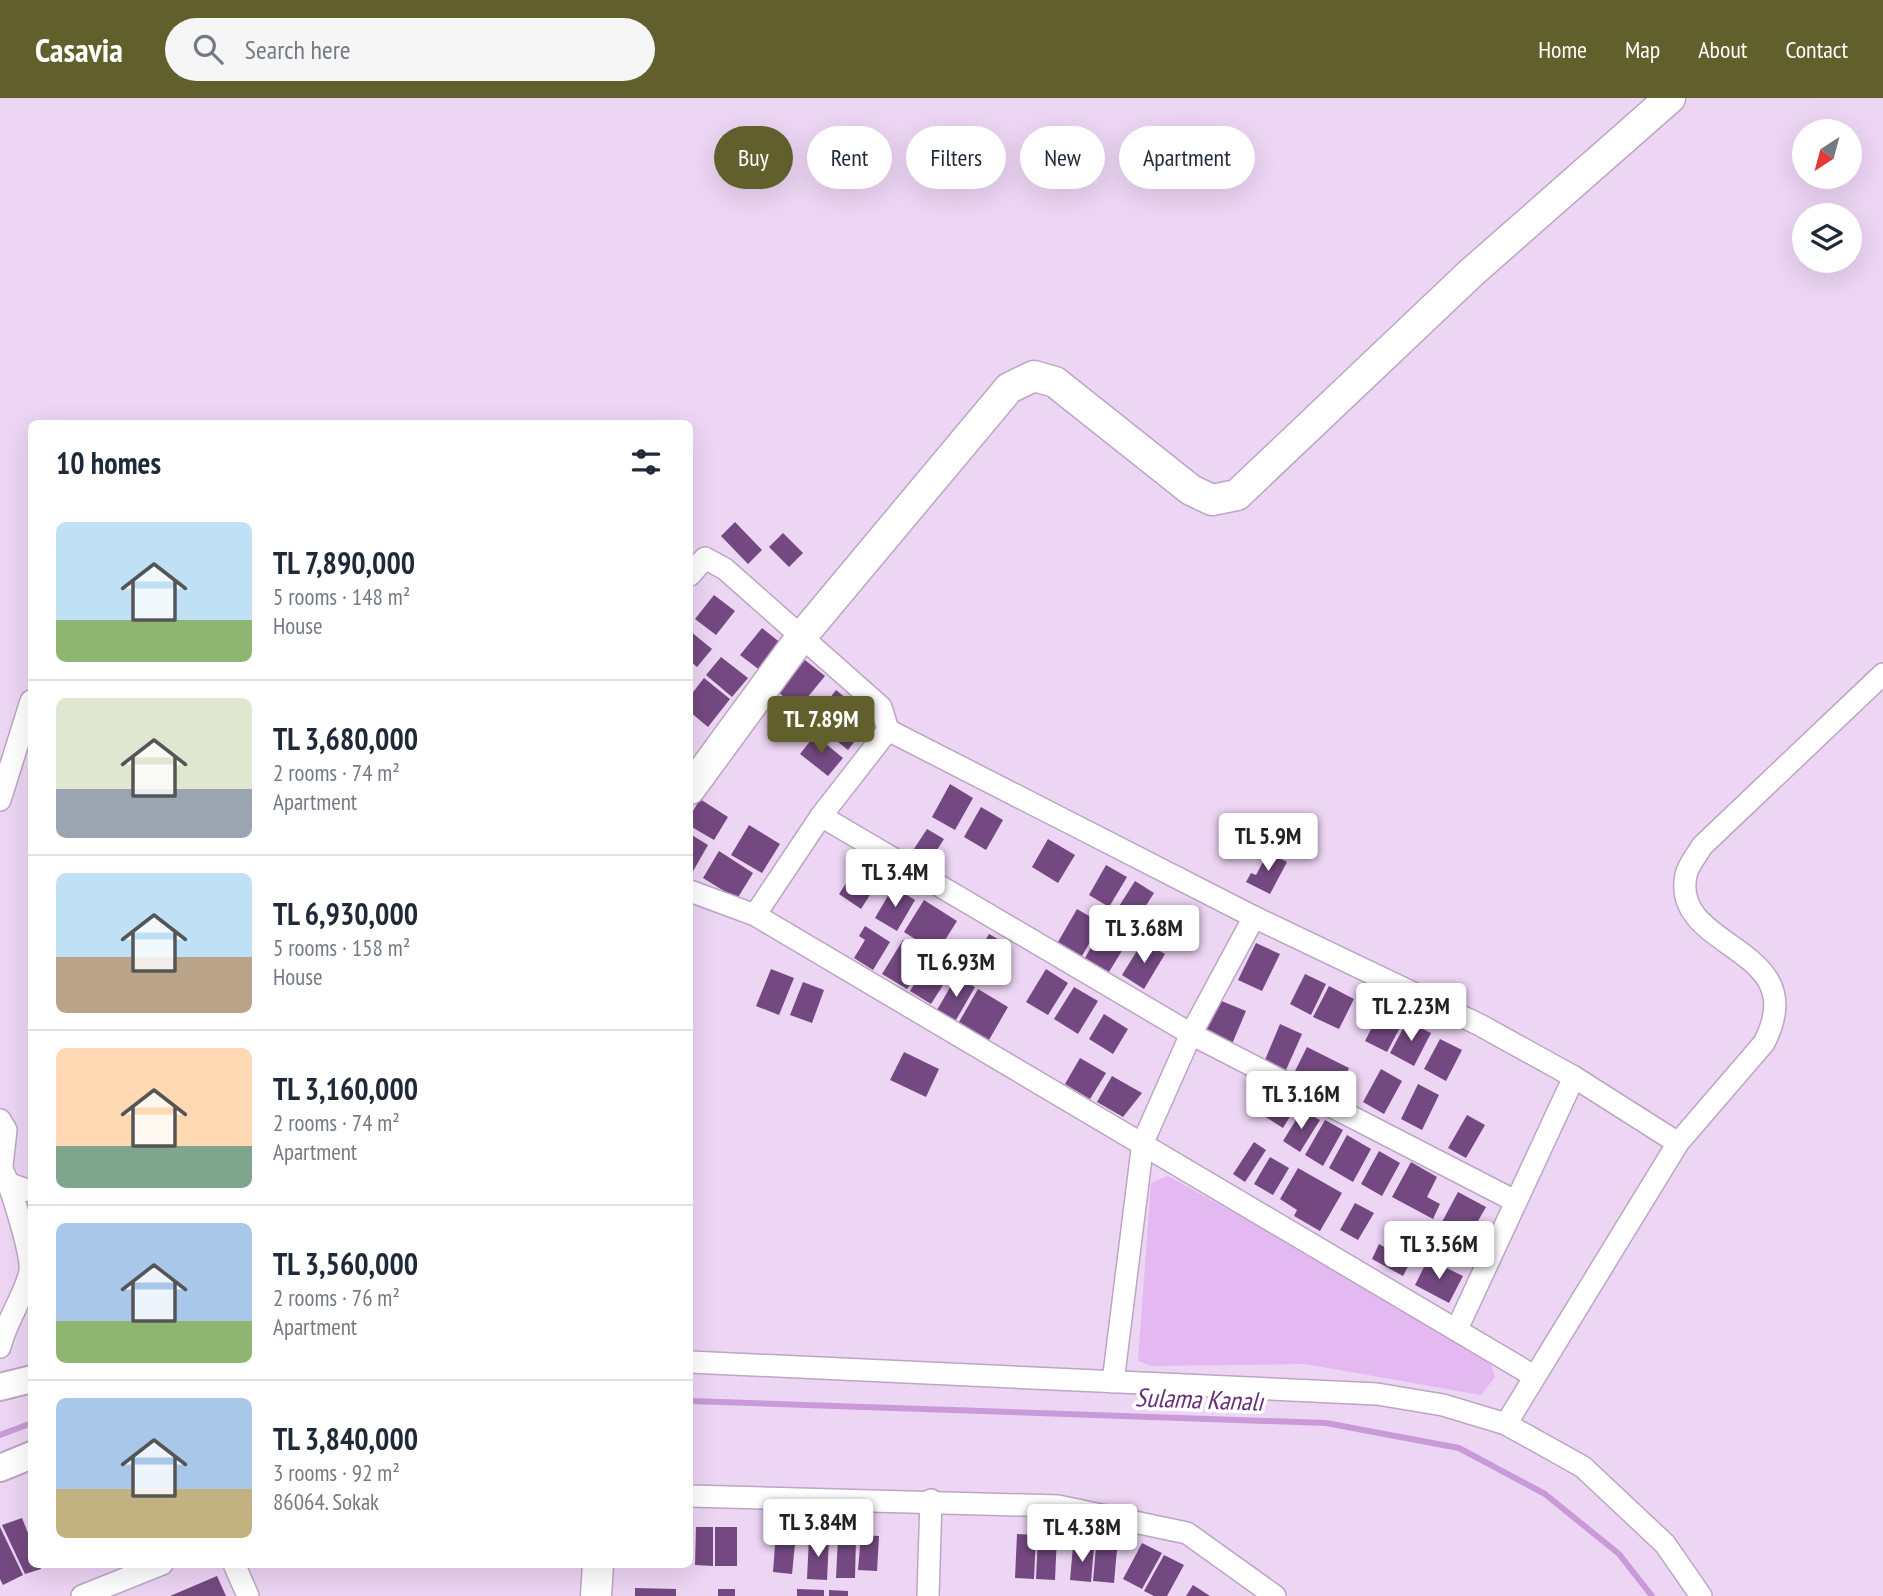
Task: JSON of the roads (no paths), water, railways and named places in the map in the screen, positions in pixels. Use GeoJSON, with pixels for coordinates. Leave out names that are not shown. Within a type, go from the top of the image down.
{"type":"FeatureCollection","features":[{"type":"Feature","properties":{"kind":"main road"},"geometry":{"type":"LineString","coordinates":[[693,785],[802,636],[1009,388],[1034,376],[1055,382],[1192,490],[1212,500],[1237,495],[1471,273],[1670,98]]}},
{"type":"Feature","properties":{"kind":"main road"},"geometry":{"type":"LineString","coordinates":[[596,1596],[598,1568]]}},
{"type":"Feature","properties":{"kind":"street"},"geometry":{"type":"LineString","coordinates":[[693,572],[705,558],[725,569],[881,707],[888,730],[1254,917],[1480,1025],[1574,1077],[1678,1143]]}},
{"type":"Feature","properties":{"kind":"street"},"geometry":{"type":"LineString","coordinates":[[1506,1424],[1678,1143],[1764,1044],[1774,1025],[1777,1003],[1771,982],[1758,967],[1693,915],[1685,900],[1686,873],[1702,846],[1883,674]]}},
{"type":"Feature","properties":{"kind":"street"},"geometry":{"type":"LineString","coordinates":[[0,800],[28,713]]}},
{"type":"Feature","properties":{"kind":"street"},"geometry":{"type":"LineString","coordinates":[[755,915],[821,816],[888,730]]}},
{"type":"Feature","properties":{"kind":"street"},"geometry":{"type":"LineString","coordinates":[[821,816],[1191,1034],[1515,1201]]}},
{"type":"Feature","properties":{"kind":"street"},"geometry":{"type":"LineString","coordinates":[[693,892],[755,915],[1143,1142],[1534,1376]]}},
{"type":"Feature","properties":{"kind":"street"},"geometry":{"type":"LineString","coordinates":[[1113,1382],[1143,1142],[1191,1034],[1254,917]]}},
{"type":"Feature","properties":{"kind":"street"},"geometry":{"type":"LineString","coordinates":[[1457,1329],[1574,1077]]}},
{"type":"Feature","properties":{"kind":"street"},"geometry":{"type":"LineString","coordinates":[[0,1120],[6,1130],[3,1172],[28,1247]]}},
{"type":"Feature","properties":{"kind":"street"},"geometry":{"type":"LineString","coordinates":[[3,1172],[28,1190]]}},
{"type":"Feature","properties":{"kind":"street"},"geometry":{"type":"LineString","coordinates":[[0,1347],[4,1328],[28,1275]]}},
{"type":"Feature","properties":{"kind":"street"},"geometry":{"type":"LineString","coordinates":[[693,1362],[1377,1394],[1443,1405],[1506,1424],[1583,1467],[1665,1544],[1701,1596]]}},
{"type":"Feature","properties":{"kind":"street"},"geometry":{"type":"LineString","coordinates":[[0,1387],[28,1380]]}},
{"type":"Feature","properties":{"kind":"street"},"geometry":{"type":"LineString","coordinates":[[0,1468],[28,1457]]}},
{"type":"Feature","properties":{"kind":"street"},"geometry":{"type":"LineString","coordinates":[[693,1496],[932,1500],[1058,1506],[1187,1533],[1275,1596]]}},
{"type":"Feature","properties":{"kind":"street"},"geometry":{"type":"LineString","coordinates":[[928,1596],[932,1500]]}},
{"type":"Feature","properties":{"kind":"street"},"geometry":{"type":"LineString","coordinates":[[82,1596],[152,1568]]}},
{"type":"Feature","properties":{"kind":"street"},"geometry":{"type":"LineString","coordinates":[[236,1568],[248,1596]]}},
{"type":"Feature","properties":{"kind":"waterway","name":"Sulama Kanalı"},"geometry":{"type":"LineString","coordinates":[[693,1401],[1326,1423],[1459,1448],[1545,1494],[1619,1554],[1652,1596]]}},
{"type":"Feature","properties":{"kind":"waterway","name":"Sulama Kanalı"},"geometry":{"type":"LineString","coordinates":[[0,1435],[28,1424]]}}]}
